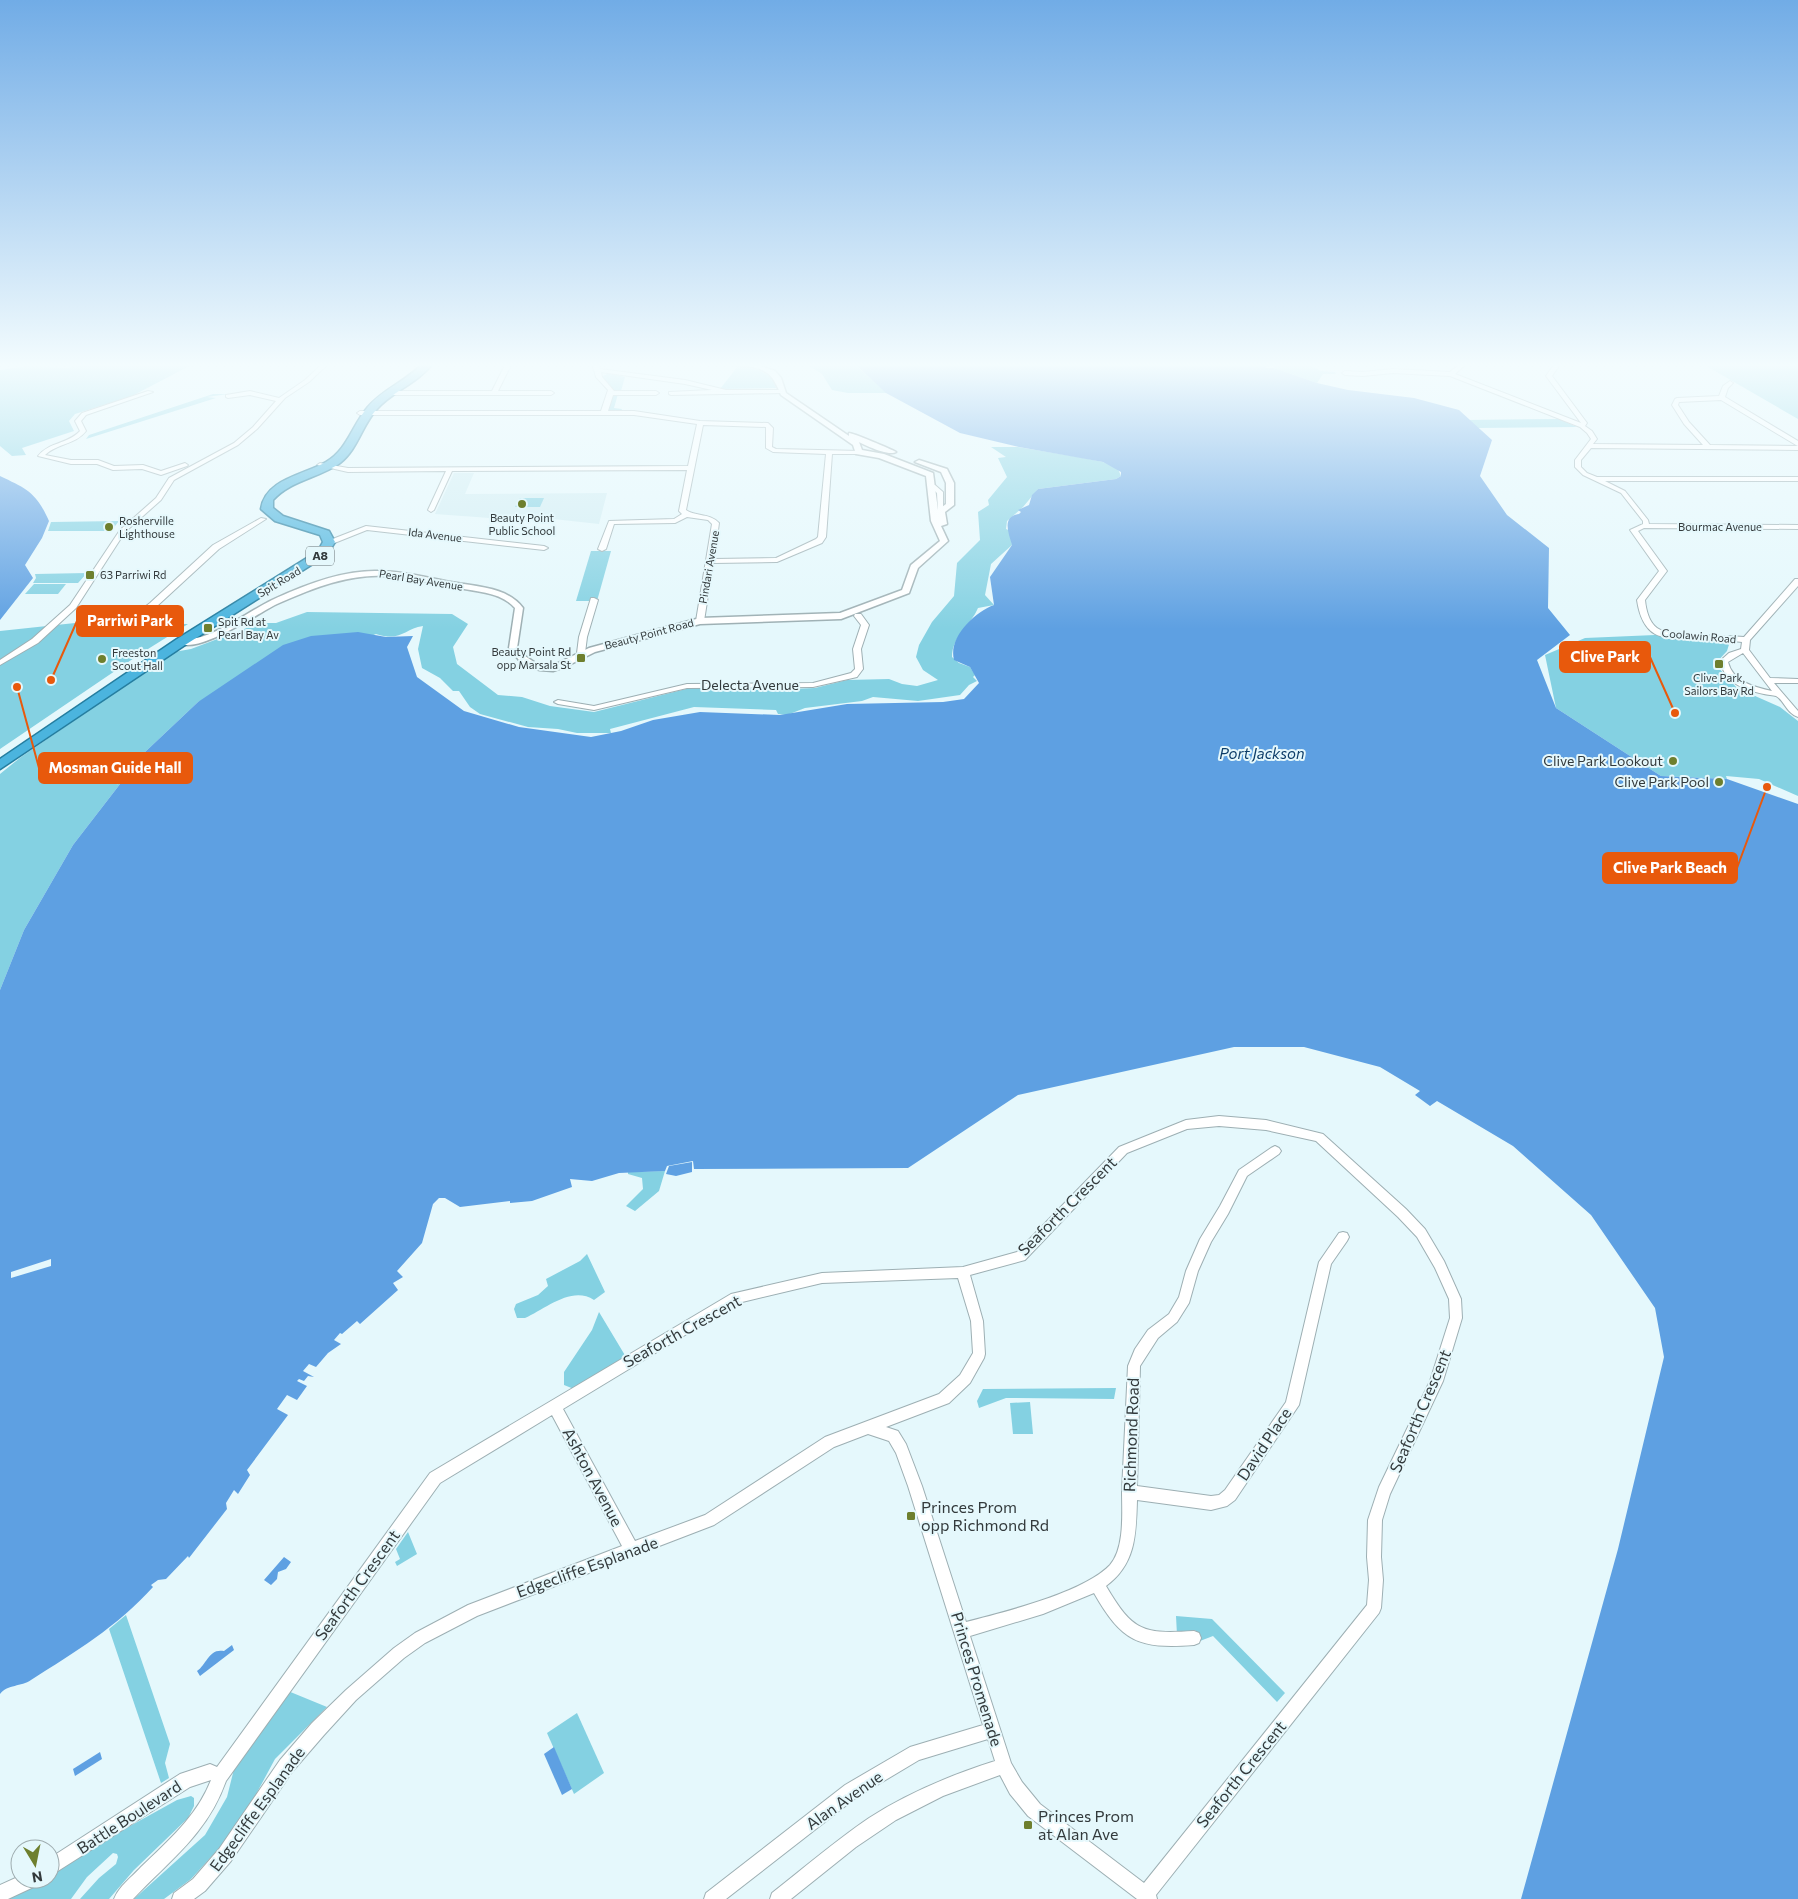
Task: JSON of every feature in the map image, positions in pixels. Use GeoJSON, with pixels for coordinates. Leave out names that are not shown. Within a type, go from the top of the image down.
{"type":"FeatureCollection","features":[{"type":"Feature","properties":{"kind":"highway","name":"A8"},"geometry":{"type":"LineString","coordinates":[[263,519],[257,510],[257,504],[266,492],[284,480],[324,466],[336,452]]}},
{"type":"Feature","properties":{"kind":"highway","name":"A8"},"geometry":{"type":"LineString","coordinates":[[329,542],[325,533],[320,529],[275,517],[270,513],[266,505],[271,496],[282,487],[342,456],[345,452]]}},
{"type":"Feature","properties":{"kind":"highway","name":"Spit Road"},"geometry":{"type":"LineString","coordinates":[[0,757],[161,647],[298,564],[315,550],[317,539],[314,535],[263,519]]}},
{"type":"Feature","properties":{"kind":"highway","name":"Spit Road"},"geometry":{"type":"LineString","coordinates":[[0,766],[181,642],[308,564],[323,553],[329,542]]}},
{"type":"Feature","properties":{"kind":"street"},"geometry":{"type":"LineString","coordinates":[[44,452],[41,456],[71,462],[98,462],[113,468],[144,467],[161,473],[207,456],[219,454]]}},
{"type":"Feature","properties":{"kind":"street"},"geometry":{"type":"LineString","coordinates":[[0,663],[35,641],[60,620],[94,577],[122,531],[159,499],[171,479],[223,452]]}},
{"type":"Feature","properties":{"kind":"street"},"geometry":{"type":"LineString","coordinates":[[348,452],[345,464],[353,470]]}},
{"type":"Feature","properties":{"kind":"street"},"geometry":{"type":"LineString","coordinates":[[602,549],[611,522],[675,521],[685,515],[682,511],[694,452]]}},
{"type":"Feature","properties":{"kind":"street"},"geometry":{"type":"LineString","coordinates":[[822,452],[859,452],[881,456],[926,472],[932,478],[935,521],[944,541],[914,567],[906,591],[860,613]]}},
{"type":"Feature","properties":{"kind":"street"},"geometry":{"type":"LineString","coordinates":[[710,561],[777,560],[819,541],[822,537],[829,452]]}},
{"type":"Feature","properties":{"kind":"street"},"geometry":{"type":"LineString","coordinates":[[891,452],[944,471],[950,483],[950,505],[941,511]]}},
{"type":"Feature","properties":{"kind":"street","name":"Coolawin Road"},"geometry":{"type":"LineString","coordinates":[[1586,452],[1577,464],[1581,470],[1623,492],[1646,521],[1646,525],[1635,528],[1635,532],[1663,571],[1641,600],[1651,628],[1657,633],[1666,635],[1746,640]]}},
{"type":"Feature","properties":{"kind":"street"},"geometry":{"type":"LineString","coordinates":[[324,466],[353,470],[691,468]]}},
{"type":"Feature","properties":{"kind":"street"},"geometry":{"type":"LineString","coordinates":[[431,510],[450,469]]}},
{"type":"Feature","properties":{"kind":"street"},"geometry":{"type":"LineString","coordinates":[[1595,479],[1798,480]]}},
{"type":"Feature","properties":{"kind":"street"},"geometry":{"type":"LineString","coordinates":[[860,613],[915,592],[921,569],[952,541],[941,520],[940,492],[933,486]]}},
{"type":"Feature","properties":{"kind":"street","name":"Pindari Avenue"},"geometry":{"type":"LineString","coordinates":[[685,515],[705,516],[716,522],[700,621]]}},
{"type":"Feature","properties":{"kind":"street"},"geometry":{"type":"LineString","coordinates":[[124,627],[153,605],[216,547],[263,519]]}},
{"type":"Feature","properties":{"kind":"street","name":"Bourmac Avenue"},"geometry":{"type":"LineString","coordinates":[[1643,526],[1798,527]]}},
{"type":"Feature","properties":{"kind":"street","name":"Ida Avenue"},"geometry":{"type":"LineString","coordinates":[[329,542],[356,530],[366,528],[544,548]]}},
{"type":"Feature","properties":{"kind":"street","name":"Pearl Bay Avenue"},"geometry":{"type":"LineString","coordinates":[[181,642],[200,640],[275,602],[317,587],[358,575],[377,573],[488,592],[511,600],[519,608],[513,648],[523,660],[531,665],[542,668],[557,668],[581,653]]}},
{"type":"Feature","properties":{"kind":"street"},"geometry":{"type":"LineString","coordinates":[[1795,713],[1745,650],[1746,640],[1798,581]]}},
{"type":"Feature","properties":{"kind":"street"},"geometry":{"type":"LineString","coordinates":[[581,653],[583,637],[594,600]]}},
{"type":"Feature","properties":{"kind":"street","name":"Beauty Point Road"},"geometry":{"type":"LineString","coordinates":[[581,653],[700,621],[841,620],[860,613]]}},
{"type":"Feature","properties":{"kind":"street","name":"Delecta Avenue"},"geometry":{"type":"LineString","coordinates":[[558,702],[594,708],[687,686],[813,685],[854,675],[859,669],[857,649],[864,625],[860,613]]}},
{"type":"Feature","properties":{"kind":"street"},"geometry":{"type":"LineString","coordinates":[[1745,650],[1732,655],[1724,661],[1728,671],[1751,689],[1779,694]]}},
{"type":"Feature","properties":{"kind":"street"},"geometry":{"type":"LineString","coordinates":[[1769,680],[1798,681]]}},
{"type":"Feature","properties":{"kind":"street","name":"Seaforth Crescent"},"geometry":{"type":"LineString","coordinates":[[122,1899],[204,1814],[214,1796],[215,1774],[434,1478],[735,1298],[822,1278],[963,1272],[1021,1256],[1122,1150],[1186,1126],[1219,1121],[1266,1125],[1319,1137],[1330,1145],[1402,1213],[1421,1233],[1440,1266],[1455,1299],[1456,1318],[1436,1381],[1416,1428],[1384,1492],[1376,1520],[1374,1608],[1148,1897]]}},
{"type":"Feature","properties":{"kind":"street","name":"Richmond Road"},"geometry":{"type":"LineString","coordinates":[[962,1632],[1077,1594],[1097,1584],[1116,1570],[1125,1549],[1129,1528],[1134,1366],[1140,1353],[1154,1334],[1173,1318],[1185,1299],[1192,1271],[1206,1239],[1224,1210],[1243,1173],[1275,1151]]}},
{"type":"Feature","properties":{"kind":"street","name":"David Place"},"geometry":{"type":"LineString","coordinates":[[1129,1492],[1211,1503],[1222,1501],[1230,1495],[1292,1405],[1325,1262],[1343,1237]]}},
{"type":"Feature","properties":{"kind":"street","name":"Edgecliffe Esplanade"},"geometry":{"type":"LineString","coordinates":[[180,1899],[199,1885],[225,1855],[286,1766],[318,1729],[351,1695],[399,1653],[444,1624],[473,1610],[709,1520],[830,1442],[903,1413],[944,1400],[965,1379],[979,1354],[977,1321],[963,1272]]}},
{"type":"Feature","properties":{"kind":"street","name":"Ashton Avenue"},"geometry":{"type":"LineString","coordinates":[[554,1406],[631,1549]]}},
{"type":"Feature","properties":{"kind":"street","name":"Princes Promenade"},"geometry":{"type":"LineString","coordinates":[[868,1428],[893,1436],[901,1449],[916,1486],[1004,1766],[1016,1788],[1034,1810],[1148,1897]]}},
{"type":"Feature","properties":{"kind":"street"},"geometry":{"type":"LineString","coordinates":[[1097,1584],[1124,1627],[1140,1636],[1194,1638]]}},
{"type":"Feature","properties":{"kind":"street","name":"Alan Avenue"},"geometry":{"type":"LineString","coordinates":[[712,1899],[851,1791],[916,1753],[993,1730]]}},
{"type":"Feature","properties":{"kind":"street"},"geometry":{"type":"LineString","coordinates":[[778,1899],[874,1824],[907,1805],[962,1779],[1004,1766]]}},
{"type":"Feature","properties":{"kind":"street","name":"Battle Boulevard"},"geometry":{"type":"LineString","coordinates":[[60,1862],[186,1780],[215,1774]]}},
{"type":"Feature","properties":{"kind":"shaded area"},"geometry":{"type":"Polygon","coordinates":[[[7,452],[24,452],[26,455],[12,456],[7,452]]]}},
{"type":"Feature","properties":{"kind":"shaded area"},"geometry":{"type":"Polygon","coordinates":[[[998,452],[1046,452],[1103,462],[1118,469],[1121,476],[1116,479],[1038,489],[1023,507],[1007,521],[1006,529],[1011,531],[1012,545],[991,564],[985,595],[994,605],[978,608],[958,637],[953,650],[952,657],[959,663],[970,667],[975,675],[973,677],[977,681],[969,685],[960,695],[918,701],[873,697],[862,701],[805,708],[787,715],[778,714],[776,710],[694,707],[610,729],[611,733],[577,733],[558,729],[528,727],[480,714],[470,707],[459,691],[453,691],[440,678],[422,668],[418,649],[423,626],[397,636],[391,637],[376,634],[198,702],[144,753],[73,845],[24,930],[0,990],[0,774],[21,757],[174,652],[191,649],[260,623],[276,623],[307,612],[452,614],[468,624],[453,647],[457,664],[498,695],[522,697],[550,706],[594,712],[690,688],[713,687],[769,690],[815,688],[847,680],[889,679],[902,684],[917,686],[938,680],[923,670],[916,657],[919,645],[932,622],[954,596],[957,563],[980,540],[978,512],[989,505],[988,500],[1007,477],[998,458],[1006,457],[998,452]]]}},
{"type":"Feature","properties":{"kind":"shaded area","name":"Beauty Point Public School"},"geometry":{"type":"Polygon","coordinates":[[[454,473],[474,473],[465,494],[607,493],[599,524],[544,518],[542,522],[435,514],[454,473]]]}},
{"type":"Feature","properties":{"kind":"shaded area"},"geometry":{"type":"Polygon","coordinates":[[[520,498],[544,498],[540,507],[515,507],[520,498]]]}},
{"type":"Feature","properties":{"kind":"shaded area"},"geometry":{"type":"Polygon","coordinates":[[[119,521],[111,531],[48,531],[51,522],[119,521]]]}},
{"type":"Feature","properties":{"kind":"shaded area"},"geometry":{"type":"Polygon","coordinates":[[[591,551],[611,551],[597,601],[576,601],[591,551]]]}},
{"type":"Feature","properties":{"kind":"shaded area"},"geometry":{"type":"Polygon","coordinates":[[[87,573],[78,583],[33,583],[36,578],[35,574],[87,573]]]}},
{"type":"Feature","properties":{"kind":"shaded area"},"geometry":{"type":"Polygon","coordinates":[[[34,584],[66,584],[58,594],[25,594],[34,584]]]}},
{"type":"Feature","properties":{"kind":"shaded area"},"geometry":{"type":"Polygon","coordinates":[[[75,623],[188,624],[140,654],[0,749],[0,631],[75,623]]]}},
{"type":"Feature","properties":{"kind":"shaded area"},"geometry":{"type":"Polygon","coordinates":[[[1655,635],[1731,638],[1727,651],[1715,664],[1737,688],[1780,707],[1798,721],[1798,796],[1759,779],[1726,776],[1727,779],[1661,776],[1556,708],[1545,655],[1585,638],[1655,635]]]}},
{"type":"Feature","properties":{"kind":"shaded area"},"geometry":{"type":"Polygon","coordinates":[[[665,1171],[659,1191],[635,1211],[626,1206],[643,1189],[642,1178],[628,1174],[628,1172],[665,1171]]]}},
{"type":"Feature","properties":{"kind":"shaded area"},"geometry":{"type":"Polygon","coordinates":[[[587,1254],[605,1292],[594,1300],[586,1296],[568,1297],[550,1304],[525,1318],[517,1318],[514,1309],[516,1304],[538,1295],[548,1286],[546,1279],[580,1261],[587,1254]]]}},
{"type":"Feature","properties":{"kind":"shaded area"},"geometry":{"type":"Polygon","coordinates":[[[599,1312],[626,1357],[574,1389],[564,1385],[564,1372],[592,1330],[599,1312]]]}},
{"type":"Feature","properties":{"kind":"shaded area"},"geometry":{"type":"Polygon","coordinates":[[[1116,1388],[1114,1399],[1006,1398],[979,1408],[977,1401],[983,1389],[1116,1388]]]}},
{"type":"Feature","properties":{"kind":"shaded area"},"geometry":{"type":"Polygon","coordinates":[[[1030,1402],[1033,1434],[1013,1434],[1010,1403],[1030,1402]]]}},
{"type":"Feature","properties":{"kind":"shaded area"},"geometry":{"type":"Polygon","coordinates":[[[408,1532],[417,1554],[397,1566],[395,1562],[400,1559],[396,1549],[408,1532]]]}},
{"type":"Feature","properties":{"kind":"shaded area"},"geometry":{"type":"Polygon","coordinates":[[[126,1615],[170,1744],[165,1763],[169,1778],[161,1783],[109,1629],[126,1615]]]}},
{"type":"Feature","properties":{"kind":"shaded area"},"geometry":{"type":"Polygon","coordinates":[[[1176,1616],[1212,1619],[1285,1693],[1277,1702],[1213,1636],[1200,1641],[1195,1630],[1177,1635],[1176,1616]]]}},
{"type":"Feature","properties":{"kind":"shaded area"},"geometry":{"type":"Polygon","coordinates":[[[288,1691],[327,1707],[275,1759],[254,1798],[222,1845],[191,1879],[164,1899],[134,1899],[205,1835],[227,1797],[235,1765],[288,1691]]]}},
{"type":"Feature","properties":{"kind":"shaded area"},"geometry":{"type":"Polygon","coordinates":[[[577,1713],[604,1773],[574,1794],[547,1733],[577,1713]]]}},
{"type":"Feature","properties":{"kind":"shaded area"},"geometry":{"type":"Polygon","coordinates":[[[191,1796],[194,1798],[194,1806],[188,1818],[134,1870],[109,1899],[80,1899],[99,1878],[116,1864],[118,1857],[117,1854],[113,1853],[87,1877],[71,1899],[2,1899],[24,1889],[60,1889],[60,1869],[103,1841],[177,1800],[191,1796]]]}},
{"type":"Feature","properties":{"kind":"water","name":"Port Jackson"},"geometry":{"type":"Polygon","coordinates":[[[1045,452],[1488,452],[1480,476],[1507,515],[1549,548],[1548,608],[1570,635],[1537,660],[1556,708],[1661,776],[1727,779],[1798,804],[1798,1899],[1521,1899],[1618,1549],[1664,1357],[1655,1308],[1591,1215],[1513,1146],[1437,1101],[1430,1106],[1415,1095],[1420,1091],[1380,1067],[1304,1047],[1234,1047],[1018,1095],[908,1168],[694,1169],[693,1161],[667,1166],[665,1171],[619,1173],[592,1181],[570,1179],[572,1187],[532,1201],[510,1203],[510,1201],[460,1207],[445,1198],[439,1198],[433,1204],[422,1243],[397,1271],[403,1277],[393,1283],[398,1290],[360,1324],[357,1321],[342,1334],[340,1333],[334,1340],[341,1344],[328,1353],[316,1367],[309,1364],[303,1371],[314,1377],[308,1376],[304,1381],[299,1379],[297,1381],[307,1386],[297,1400],[287,1395],[277,1409],[288,1415],[247,1470],[250,1475],[238,1494],[234,1490],[226,1503],[227,1509],[189,1558],[188,1556],[166,1579],[158,1580],[151,1585],[153,1587],[139,1601],[95,1638],[31,1680],[11,1687],[0,1694],[0,990],[24,930],[73,845],[144,753],[198,702],[283,645],[311,636],[358,632],[386,637],[413,636],[407,647],[417,677],[464,711],[519,727],[591,737],[621,731],[653,720],[700,712],[780,715],[847,704],[943,702],[964,699],[979,683],[970,667],[954,660],[953,651],[959,634],[971,619],[994,605],[990,577],[1012,545],[1008,521],[1014,515],[1021,512],[1018,510],[1029,505],[1032,495],[1038,489],[1116,479],[1121,476],[1121,472],[1103,462],[1045,452]]]}},
{"type":"Feature","properties":{"kind":"water"},"geometry":{"type":"Polygon","coordinates":[[[0,476],[30,492],[40,504],[49,521],[42,538],[25,565],[33,578],[0,620],[0,476]]]}},
{"type":"Feature","properties":{"kind":"water"},"geometry":{"type":"Polygon","coordinates":[[[692,1162],[692,1172],[676,1176],[666,1174],[669,1166],[692,1162]]]}},
{"type":"Feature","properties":{"kind":"water"},"geometry":{"type":"Polygon","coordinates":[[[284,1557],[291,1562],[286,1569],[278,1572],[277,1579],[271,1585],[264,1580],[284,1557]]]}},
{"type":"Feature","properties":{"kind":"water"},"geometry":{"type":"Polygon","coordinates":[[[232,1645],[234,1650],[200,1676],[197,1671],[212,1654],[224,1651],[232,1645]]]}},
{"type":"Feature","properties":{"kind":"water"},"geometry":{"type":"Polygon","coordinates":[[[554,1747],[572,1789],[562,1795],[544,1754],[554,1747]]]}},
{"type":"Feature","properties":{"kind":"water"},"geometry":{"type":"Polygon","coordinates":[[[100,1752],[102,1759],[75,1776],[73,1769],[100,1752]]]}},
{"type":"Feature","properties":{"kind":"pier"},"geometry":{"type":"Polygon","coordinates":[[[129,769],[158,770],[153,777],[134,776],[116,785],[130,776],[132,773],[126,772],[129,769]]]}},
{"type":"Feature","properties":{"kind":"pier"},"geometry":{"type":"Polygon","coordinates":[[[51,1259],[51,1266],[11,1278],[11,1272],[51,1259]]]}},
{"type":"Feature","properties":{"kind":"place","name":"Beauty Point Public School"},"geometry":{"type":"Point","coordinates":[522,504]}},
{"type":"Feature","properties":{"kind":"place","name":"Rosherville Lighthouse"},"geometry":{"type":"Point","coordinates":[109,527]}},
{"type":"Feature","properties":{"kind":"place","name":"63 Parriwi Rd"},"geometry":{"type":"Point","coordinates":[90,575]}},
{"type":"Feature","properties":{"kind":"place","name":"Spit Rd at Pearl Bay Av"},"geometry":{"type":"Point","coordinates":[208,628]}},
{"type":"Feature","properties":{"kind":"place","name":"Beauty Point Rd opp Marsala St"},"geometry":{"type":"Point","coordinates":[581,658]}},
{"type":"Feature","properties":{"kind":"place","name":"Freeston Scout Hall"},"geometry":{"type":"Point","coordinates":[102,659]}},
{"type":"Feature","properties":{"kind":"place","name":"Clive Park, Sailors Bay Rd"},"geometry":{"type":"Point","coordinates":[1719,664]}},
{"type":"Feature","properties":{"kind":"place","name":"Parriwi Park"},"geometry":{"type":"Point","coordinates":[51,680]}},
{"type":"Feature","properties":{"kind":"place","name":"Mosman Guide Hall"},"geometry":{"type":"Point","coordinates":[17,687]}},
{"type":"Feature","properties":{"kind":"place","name":"Clive Park"},"geometry":{"type":"Point","coordinates":[1675,713]}},
{"type":"Feature","properties":{"kind":"place","name":"Clive Park Lookout"},"geometry":{"type":"Point","coordinates":[1673,761]}},
{"type":"Feature","properties":{"kind":"place","name":"Clive Park Pool"},"geometry":{"type":"Point","coordinates":[1719,782]}},
{"type":"Feature","properties":{"kind":"place","name":"Clive Park Beach"},"geometry":{"type":"Point","coordinates":[1767,787]}},
{"type":"Feature","properties":{"kind":"place","name":"Princes Prom opp Richmond Rd"},"geometry":{"type":"Point","coordinates":[911,1516]}},
{"type":"Feature","properties":{"kind":"place","name":"Princes Prom at Alan Ave"},"geometry":{"type":"Point","coordinates":[1028,1825]}}]}
